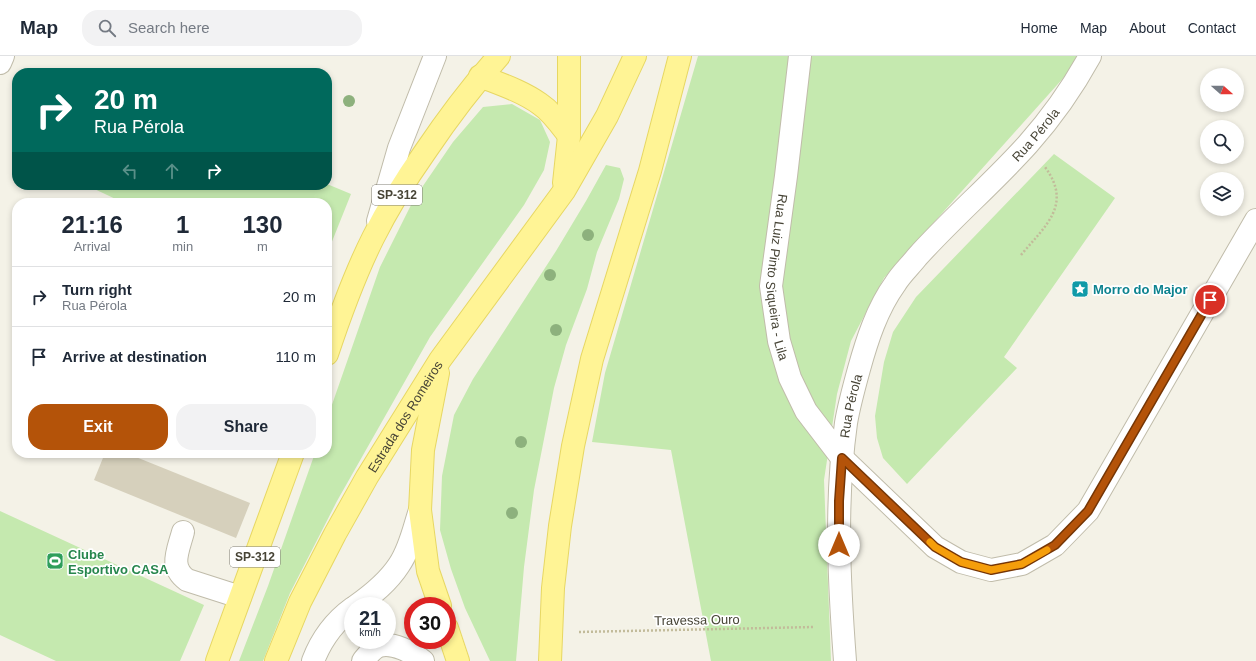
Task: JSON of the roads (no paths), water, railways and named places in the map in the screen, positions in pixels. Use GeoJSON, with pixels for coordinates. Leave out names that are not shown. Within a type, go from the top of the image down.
{"type":"FeatureCollection","features":[{"type":"Feature","properties":{"kind":"main road","name":"SP-312"},"geometry":{"type":"LineString","coordinates":[[332,339],[338,321],[373,238],[403,183],[441,128],[480,76],[499,56]]}},
{"type":"Feature","properties":{"kind":"main road"},"geometry":{"type":"LineString","coordinates":[[564,191],[569,136],[569,56]]}},
{"type":"Feature","properties":{"kind":"main road","name":"Estrada dos Romeiros"},"geometry":{"type":"LineString","coordinates":[[276,661],[300,602],[367,476],[440,360],[564,191],[607,116],[634,56]]}},
{"type":"Feature","properties":{"kind":"main road"},"geometry":{"type":"LineString","coordinates":[[550,661],[554,588],[560,526],[572,446],[592,359],[650,171],[680,56]]}},
{"type":"Feature","properties":{"kind":"main road"},"geometry":{"type":"LineString","coordinates":[[480,76],[525,94],[540,104],[553,115],[569,136]]}},
{"type":"Feature","properties":{"kind":"main road"},"geometry":{"type":"LineString","coordinates":[[437,597],[428,571],[420,510],[423,450],[440,360]]}},
{"type":"Feature","properties":{"kind":"main road","name":"SP-312"},"geometry":{"type":"LineString","coordinates":[[217,661],[291,458]]}},
{"type":"Feature","properties":{"kind":"main road"},"geometry":{"type":"LineString","coordinates":[[454,649],[458,661]]}},
{"type":"Feature","properties":{"kind":"street"},"geometry":{"type":"LineString","coordinates":[[0,63],[3,56]]}},
{"type":"Feature","properties":{"kind":"street"},"geometry":{"type":"LineString","coordinates":[[373,238],[399,148],[435,56]]}},
{"type":"Feature","properties":{"kind":"street","name":"Rua Luiz Pinto Siqueira - Lila"},"geometry":{"type":"LineString","coordinates":[[800,56],[771,286],[779,341],[790,378],[806,411],[842,458]]}},
{"type":"Feature","properties":{"kind":"street","name":"Rua Pérola"},"geometry":{"type":"LineString","coordinates":[[845,661],[839,509],[842,458],[846,421],[865,346],[877,316],[895,284],[918,256],[1028,144],[1060,104],[1090,56]]}},
{"type":"Feature","properties":{"kind":"street"},"geometry":{"type":"LineString","coordinates":[[842,458],[935,547],[961,562],[991,570],[1022,564],[1055,545],[1088,511],[1256,220]]}},
{"type":"Feature","properties":{"kind":"street"},"geometry":{"type":"LineString","coordinates":[[368,597],[387,581],[400,564],[420,510]]}},
{"type":"Feature","properties":{"kind":"street"},"geometry":{"type":"LineString","coordinates":[[183,532],[175,563],[177,571],[181,576],[187,580],[240,597]]}},
{"type":"Feature","properties":{"kind":"street"},"geometry":{"type":"LineString","coordinates":[[313,661],[324,640],[336,623],[344,616]]}},
{"type":"Feature","properties":{"kind":"street"},"geometry":{"type":"LineString","coordinates":[[363,661],[378,647],[390,645],[423,661]]}},
{"type":"Feature","properties":{"kind":"place","name":"Morro do Major"},"geometry":{"type":"Point","coordinates":[1080,289]}},
{"type":"Feature","properties":{"kind":"place","name":"Clube Esportivo CASA"},"geometry":{"type":"Point","coordinates":[55,561]}}]}
